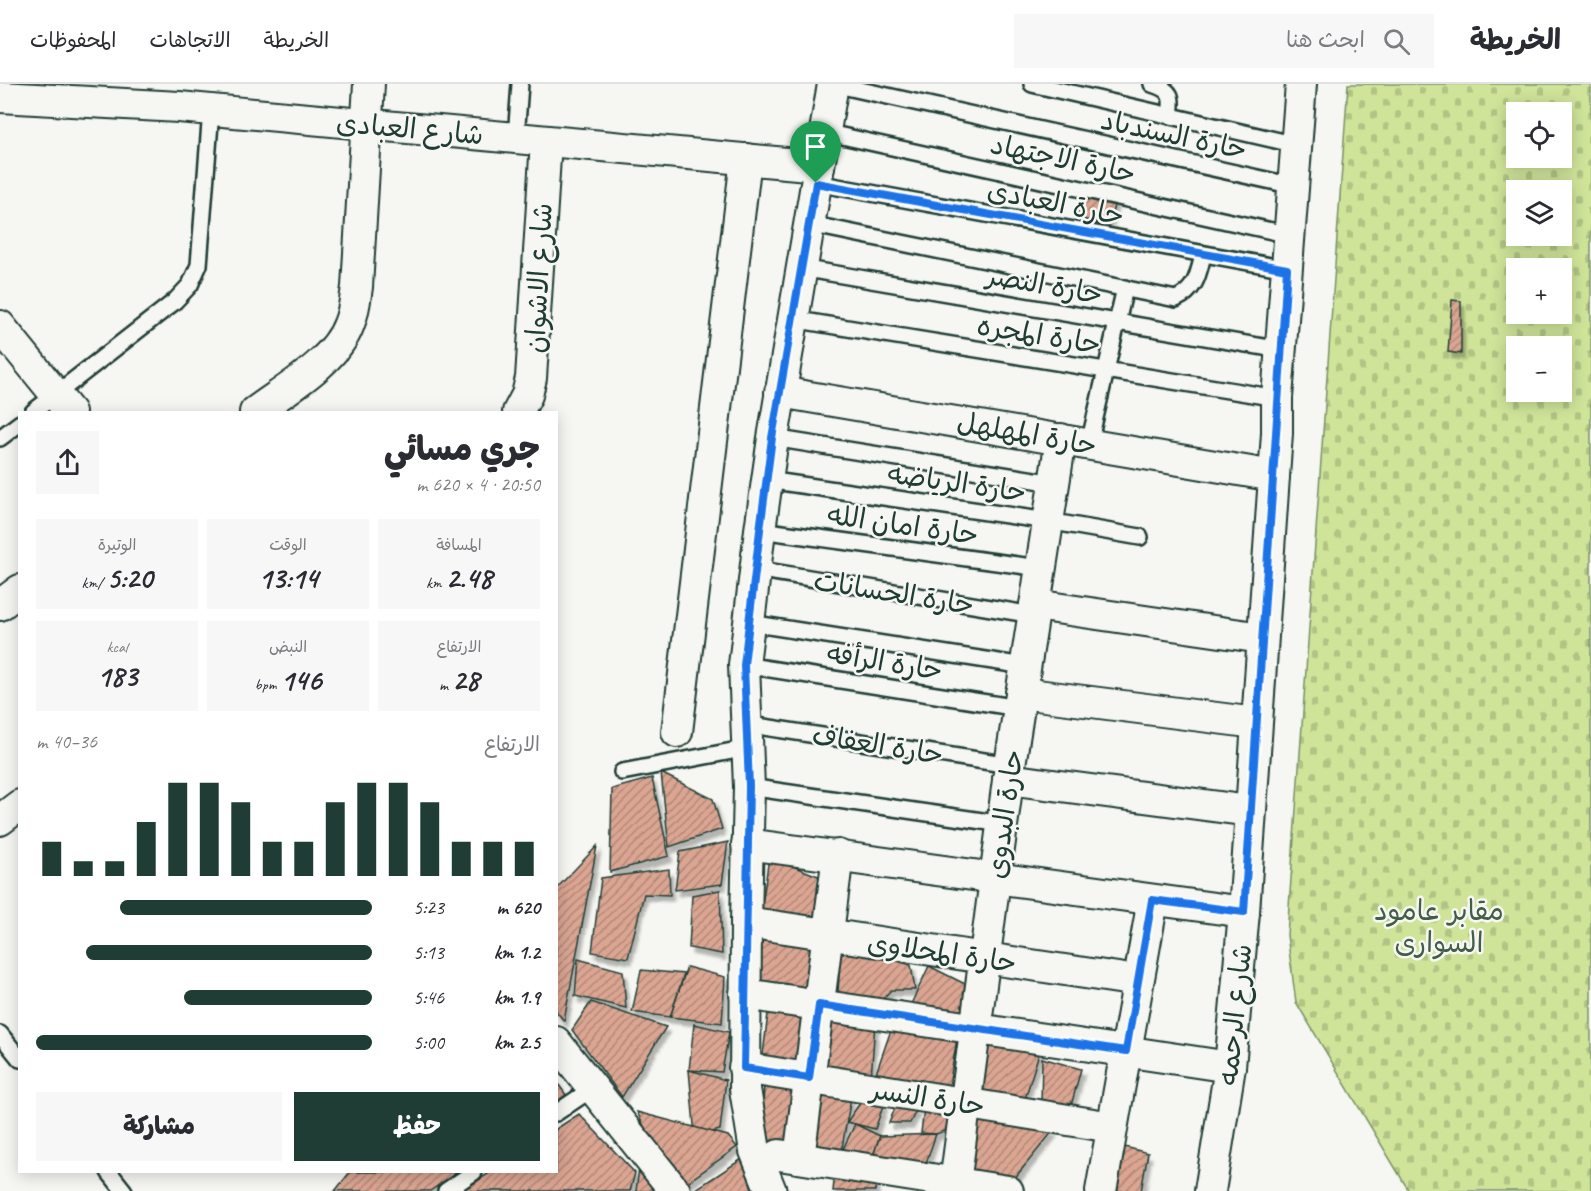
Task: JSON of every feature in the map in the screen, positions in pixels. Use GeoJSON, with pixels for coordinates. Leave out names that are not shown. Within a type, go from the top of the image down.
{"type":"FeatureCollection","features":[{"type":"Feature","properties":{"kind":"street"},"geometry":{"type":"LineString","coordinates":[[256,411],[322,363],[349,326],[357,287],[369,84]]}},
{"type":"Feature","properties":{"kind":"street"},"geometry":{"type":"LineString","coordinates":[[771,1191],[755,1151],[744,1068],[749,786],[744,665],[772,438],[833,84]]}},
{"type":"Feature","properties":{"kind":"street","name":"شارع الرحمه"},"geometry":{"type":"LineString","coordinates":[[1210,1191],[1230,1067],[1244,912],[1274,476],[1277,398],[1301,84]]}},
{"type":"Feature","properties":{"kind":"street","name":"شارع العبادى"},"geometry":{"type":"LineString","coordinates":[[0,97],[180,95],[211,110],[746,159],[818,174]]}},
{"type":"Feature","properties":{"kind":"street","name":"شارع الاشوان"},"geometry":{"type":"LineString","coordinates":[[519,411],[527,395],[531,378],[546,141]]}},
{"type":"Feature","properties":{"kind":"street"},"geometry":{"type":"LineString","coordinates":[[677,732],[746,159]]}},
{"type":"Feature","properties":{"kind":"street"},"geometry":{"type":"LineString","coordinates":[[0,326],[53,407]]}},
{"type":"Feature","properties":{"kind":"street","name":"حارة المهلهل"},"geometry":{"type":"LineString","coordinates":[[780,392],[1274,476]]}},
{"type":"Feature","properties":{"kind":"street","name":"حارة البدوى"},"geometry":{"type":"LineString","coordinates":[[955,1187],[1009,772],[1040,568],[1054,483],[1075,441]]}},
{"type":"Feature","properties":{"kind":"street"},"geometry":{"type":"LineString","coordinates":[[0,605],[18,592]]}},
{"type":"Feature","properties":{"kind":"street","name":"حارة الحسانات"},"geometry":{"type":"LineString","coordinates":[[1034,610],[1262,638]]}},
{"type":"Feature","properties":{"kind":"street"},"geometry":{"type":"LineString","coordinates":[[1022,689],[1256,723]]}},
{"type":"Feature","properties":{"kind":"street","name":"حارة العفاف"},"geometry":{"type":"LineString","coordinates":[[1009,772],[1250,811]]}},
{"type":"Feature","properties":{"kind":"street"},"geometry":{"type":"LineString","coordinates":[[0,820],[18,806]]}},
{"type":"Feature","properties":{"kind":"street"},"geometry":{"type":"LineString","coordinates":[[747,844],[1244,912]]}},
{"type":"Feature","properties":{"kind":"street"},"geometry":{"type":"LineString","coordinates":[[799,1158],[838,855]]}},
{"type":"Feature","properties":{"kind":"street"},"geometry":{"type":"LineString","coordinates":[[1101,1191],[1152,900]]}},
{"type":"Feature","properties":{"kind":"street","name":"حارة المحلاوى"},"geometry":{"type":"LineString","coordinates":[[746,922],[1138,981]]}},
{"type":"Feature","properties":{"kind":"street"},"geometry":{"type":"LineString","coordinates":[[745,994],[1230,1067]]}},
{"type":"Feature","properties":{"kind":"street"},"geometry":{"type":"LineString","coordinates":[[558,1044],[675,1191]]}},
{"type":"Feature","properties":{"kind":"street","name":"حارة النسر"},"geometry":{"type":"LineString","coordinates":[[744,1068],[1112,1127]]}},
{"type":"Feature","properties":{"kind":"street"},"geometry":{"type":"LineString","coordinates":[[755,1151],[955,1187],[1008,1191]]}},
{"type":"Feature","properties":{"kind":"lane"},"geometry":{"type":"LineString","coordinates":[[516,138],[520,84]]}},
{"type":"Feature","properties":{"kind":"lane","name":"حارة السندباد"},"geometry":{"type":"LineString","coordinates":[[833,84],[1294,186]]}},
{"type":"Feature","properties":{"kind":"lane"},"geometry":{"type":"LineString","coordinates":[[1032,84],[1296,145]]}},
{"type":"Feature","properties":{"kind":"lane"},"geometry":{"type":"LineString","coordinates":[[1152,84],[1168,93],[1172,100],[1170,116]]}},
{"type":"Feature","properties":{"kind":"lane"},"geometry":{"type":"LineString","coordinates":[[53,407],[174,302],[190,285],[199,265],[211,110]]}},
{"type":"Feature","properties":{"kind":"lane","name":"حارة الاجتهاد"},"geometry":{"type":"LineString","coordinates":[[824,132],[1290,235]]}},
{"type":"Feature","properties":{"kind":"lane","name":"حارة العبادى"},"geometry":{"type":"LineString","coordinates":[[818,174],[1203,255],[1287,269]]}},
{"type":"Feature","properties":{"kind":"lane"},"geometry":{"type":"LineString","coordinates":[[809,224],[1176,299],[1187,294],[1195,284],[1203,255]]}},
{"type":"Feature","properties":{"kind":"lane","name":"حارة النصر"},"geometry":{"type":"LineString","coordinates":[[801,268],[1281,350]]}},
{"type":"Feature","properties":{"kind":"lane"},"geometry":{"type":"LineString","coordinates":[[1075,441],[1105,371],[1125,288]]}},
{"type":"Feature","properties":{"kind":"lane","name":"حارة المجره"},"geometry":{"type":"LineString","coordinates":[[792,319],[1277,398]]}},
{"type":"Feature","properties":{"kind":"lane"},"geometry":{"type":"LineString","coordinates":[[0,438],[18,424]]}},
{"type":"Feature","properties":{"kind":"lane"},"geometry":{"type":"LineString","coordinates":[[772,438],[1054,483]]}},
{"type":"Feature","properties":{"kind":"lane","name":"حارة الرياضه"},"geometry":{"type":"LineString","coordinates":[[767,480],[1048,521],[1140,537]]}},
{"type":"Feature","properties":{"kind":"lane","name":"حارة امان الله"},"geometry":{"type":"LineString","coordinates":[[760,530],[1040,568]]}},
{"type":"Feature","properties":{"kind":"lane","name":"حارة الحسانات"},"geometry":{"type":"LineString","coordinates":[[755,569],[1034,610]]}},
{"type":"Feature","properties":{"kind":"lane"},"geometry":{"type":"LineString","coordinates":[[749,622],[1022,689]]}},
{"type":"Feature","properties":{"kind":"lane","name":"حارة الرأفه"},"geometry":{"type":"LineString","coordinates":[[744,665],[1022,689]]}},
{"type":"Feature","properties":{"kind":"lane","name":"حارة العفاف"},"geometry":{"type":"LineString","coordinates":[[622,772],[747,736],[1009,772]]}},
{"type":"Feature","properties":{"kind":"lane"},"geometry":{"type":"LineString","coordinates":[[749,786],[1003,824]]}},
{"type":"Feature","properties":{"kind":"lane"},"geometry":{"type":"LineString","coordinates":[[0,1034],[18,1056]]}},
{"type":"Feature","properties":{"kind":"lane"},"geometry":{"type":"LineString","coordinates":[[558,1112],[593,1088]]}},
{"type":"Feature","properties":{"kind":"lane"},"geometry":{"type":"LineString","coordinates":[[110,1173],[124,1191]]}},
{"type":"Feature","properties":{"kind":"lane"},"geometry":{"type":"LineString","coordinates":[[446,1191],[473,1173]]}},
{"type":"Feature","properties":{"kind":"green space","name":"مقابر عامود السوارى"},"geometry":{"type":"Polygon","coordinates":[[[1348,84],[1591,84],[1591,1191],[1409,1191],[1296,1002],[1287,935],[1348,84]]]}},
{"type":"Feature","properties":{"kind":"building"},"geometry":{"type":"Polygon","coordinates":[[[1083,189],[1117,196],[1108,226],[1075,217],[1083,189]]]}},
{"type":"Feature","properties":{"kind":"building"},"geometry":{"type":"Polygon","coordinates":[[[1452,300],[1461,301],[1461,354],[1448,352],[1452,300]]]}},
{"type":"Feature","properties":{"kind":"building"},"geometry":{"type":"Polygon","coordinates":[[[661,773],[713,799],[722,829],[669,847],[661,773]]]}},
{"type":"Feature","properties":{"kind":"building"},"geometry":{"type":"Polygon","coordinates":[[[652,778],[669,856],[610,872],[612,789],[652,778]]]}},
{"type":"Feature","properties":{"kind":"building"},"geometry":{"type":"Polygon","coordinates":[[[728,842],[722,884],[675,890],[680,852],[728,842]]]}},
{"type":"Feature","properties":{"kind":"building"},"geometry":{"type":"Polygon","coordinates":[[[597,846],[564,1021],[558,1014],[558,887],[597,846]]]}},
{"type":"Feature","properties":{"kind":"building"},"geometry":{"type":"Polygon","coordinates":[[[769,857],[826,879],[811,932],[761,913],[769,857]]]}},
{"type":"Feature","properties":{"kind":"building"},"geometry":{"type":"Polygon","coordinates":[[[669,869],[670,895],[644,894],[628,958],[592,952],[601,878],[669,869]]]}},
{"type":"Feature","properties":{"kind":"building"},"geometry":{"type":"Polygon","coordinates":[[[720,890],[722,954],[689,948],[692,895],[720,890]]]}},
{"type":"Feature","properties":{"kind":"building"},"geometry":{"type":"Polygon","coordinates":[[[764,932],[813,939],[806,1003],[755,981],[764,932]]]}},
{"type":"Feature","properties":{"kind":"building"},"geometry":{"type":"Polygon","coordinates":[[[841,944],[911,965],[915,990],[891,990],[876,1006],[838,992],[841,944]]]}},
{"type":"Feature","properties":{"kind":"building"},"geometry":{"type":"Polygon","coordinates":[[[578,959],[623,971],[626,1008],[575,996],[578,959]]]}},
{"type":"Feature","properties":{"kind":"building"},"geometry":{"type":"Polygon","coordinates":[[[929,966],[969,986],[965,1027],[911,1004],[929,966]]]}},
{"type":"Feature","properties":{"kind":"building"},"geometry":{"type":"Polygon","coordinates":[[[687,967],[725,977],[722,1023],[670,1017],[687,967]]]}},
{"type":"Feature","properties":{"kind":"building"},"geometry":{"type":"Polygon","coordinates":[[[641,970],[684,974],[670,1017],[632,1012],[641,970]]]}},
{"type":"Feature","properties":{"kind":"building"},"geometry":{"type":"Polygon","coordinates":[[[591,1002],[666,1027],[622,1097],[572,1030],[591,1002]]]}},
{"type":"Feature","properties":{"kind":"building"},"geometry":{"type":"Polygon","coordinates":[[[769,1005],[809,1015],[798,1069],[762,1063],[769,1005]]]}},
{"type":"Feature","properties":{"kind":"building"},"geometry":{"type":"Polygon","coordinates":[[[831,1020],[875,1023],[871,1079],[823,1071],[831,1020]]]}},
{"type":"Feature","properties":{"kind":"building"},"geometry":{"type":"Polygon","coordinates":[[[694,1024],[729,1032],[722,1072],[689,1070],[694,1024]]]}},
{"type":"Feature","properties":{"kind":"building"},"geometry":{"type":"Polygon","coordinates":[[[892,1027],[957,1039],[948,1092],[874,1079],[892,1027]]]}},
{"type":"Feature","properties":{"kind":"building"},"geometry":{"type":"Polygon","coordinates":[[[985,1042],[1040,1050],[1025,1099],[981,1093],[985,1042]]]}},
{"type":"Feature","properties":{"kind":"building"},"geometry":{"type":"Polygon","coordinates":[[[1042,1058],[1081,1069],[1071,1106],[1041,1103],[1042,1058]]]}},
{"type":"Feature","properties":{"kind":"building"},"geometry":{"type":"Polygon","coordinates":[[[689,1070],[726,1080],[720,1130],[695,1136],[689,1070]]]}},
{"type":"Feature","properties":{"kind":"building"},"geometry":{"type":"Polygon","coordinates":[[[764,1081],[797,1085],[794,1147],[762,1143],[764,1081]]]}},
{"type":"Feature","properties":{"kind":"building"},"geometry":{"type":"Polygon","coordinates":[[[558,1084],[567,1096],[558,1103],[558,1084]]]}},
{"type":"Feature","properties":{"kind":"building"},"geometry":{"type":"Polygon","coordinates":[[[817,1089],[851,1098],[841,1153],[806,1151],[817,1089]]]}},
{"type":"Feature","properties":{"kind":"building"},"geometry":{"type":"Polygon","coordinates":[[[864,1097],[884,1104],[875,1129],[847,1122],[864,1097]]]}},
{"type":"Feature","properties":{"kind":"building"},"geometry":{"type":"Polygon","coordinates":[[[925,1099],[956,1117],[947,1130],[936,1134],[921,1133],[925,1099]]]}},
{"type":"Feature","properties":{"kind":"building"},"geometry":{"type":"Polygon","coordinates":[[[897,1103],[917,1109],[910,1123],[889,1123],[897,1103]]]}},
{"type":"Feature","properties":{"kind":"building"},"geometry":{"type":"Polygon","coordinates":[[[972,1110],[1053,1131],[1014,1179],[972,1177],[972,1110]]]}},
{"type":"Feature","properties":{"kind":"building"},"geometry":{"type":"Polygon","coordinates":[[[637,1112],[728,1136],[737,1147],[675,1191],[637,1112]]]}},
{"type":"Feature","properties":{"kind":"building"},"geometry":{"type":"Polygon","coordinates":[[[579,1114],[635,1173],[630,1191],[461,1191],[489,1173],[558,1173],[558,1128],[579,1114]]]}},
{"type":"Feature","properties":{"kind":"building"},"geometry":{"type":"Polygon","coordinates":[[[855,1124],[880,1136],[872,1159],[841,1153],[855,1124]]]}},
{"type":"Feature","properties":{"kind":"building"},"geometry":{"type":"Polygon","coordinates":[[[936,1134],[925,1166],[872,1159],[880,1136],[936,1134]]]}},
{"type":"Feature","properties":{"kind":"building"},"geometry":{"type":"Polygon","coordinates":[[[1121,1146],[1148,1153],[1141,1191],[1112,1191],[1121,1146]]]}},
{"type":"Feature","properties":{"kind":"building"},"geometry":{"type":"Polygon","coordinates":[[[742,1159],[753,1191],[693,1191],[742,1159]]]}},
{"type":"Feature","properties":{"kind":"building"},"geometry":{"type":"Polygon","coordinates":[[[640,1160],[661,1191],[636,1191],[640,1160]]]}},
{"type":"Feature","properties":{"kind":"building"},"geometry":{"type":"Polygon","coordinates":[[[835,1172],[876,1181],[875,1191],[833,1191],[835,1172]]]}},
{"type":"Feature","properties":{"kind":"building"},"geometry":{"type":"Polygon","coordinates":[[[349,1173],[457,1173],[430,1191],[335,1191],[349,1173]]]}},
{"type":"Feature","properties":{"kind":"route"},"geometry":{"type":"LineString","coordinates":[[816,183],[1287,269],[1244,912],[1152,900],[1126,1051],[819,1005],[809,1078],[744,1068],[749,786],[744,665],[772,438],[816,183]]}}]}
